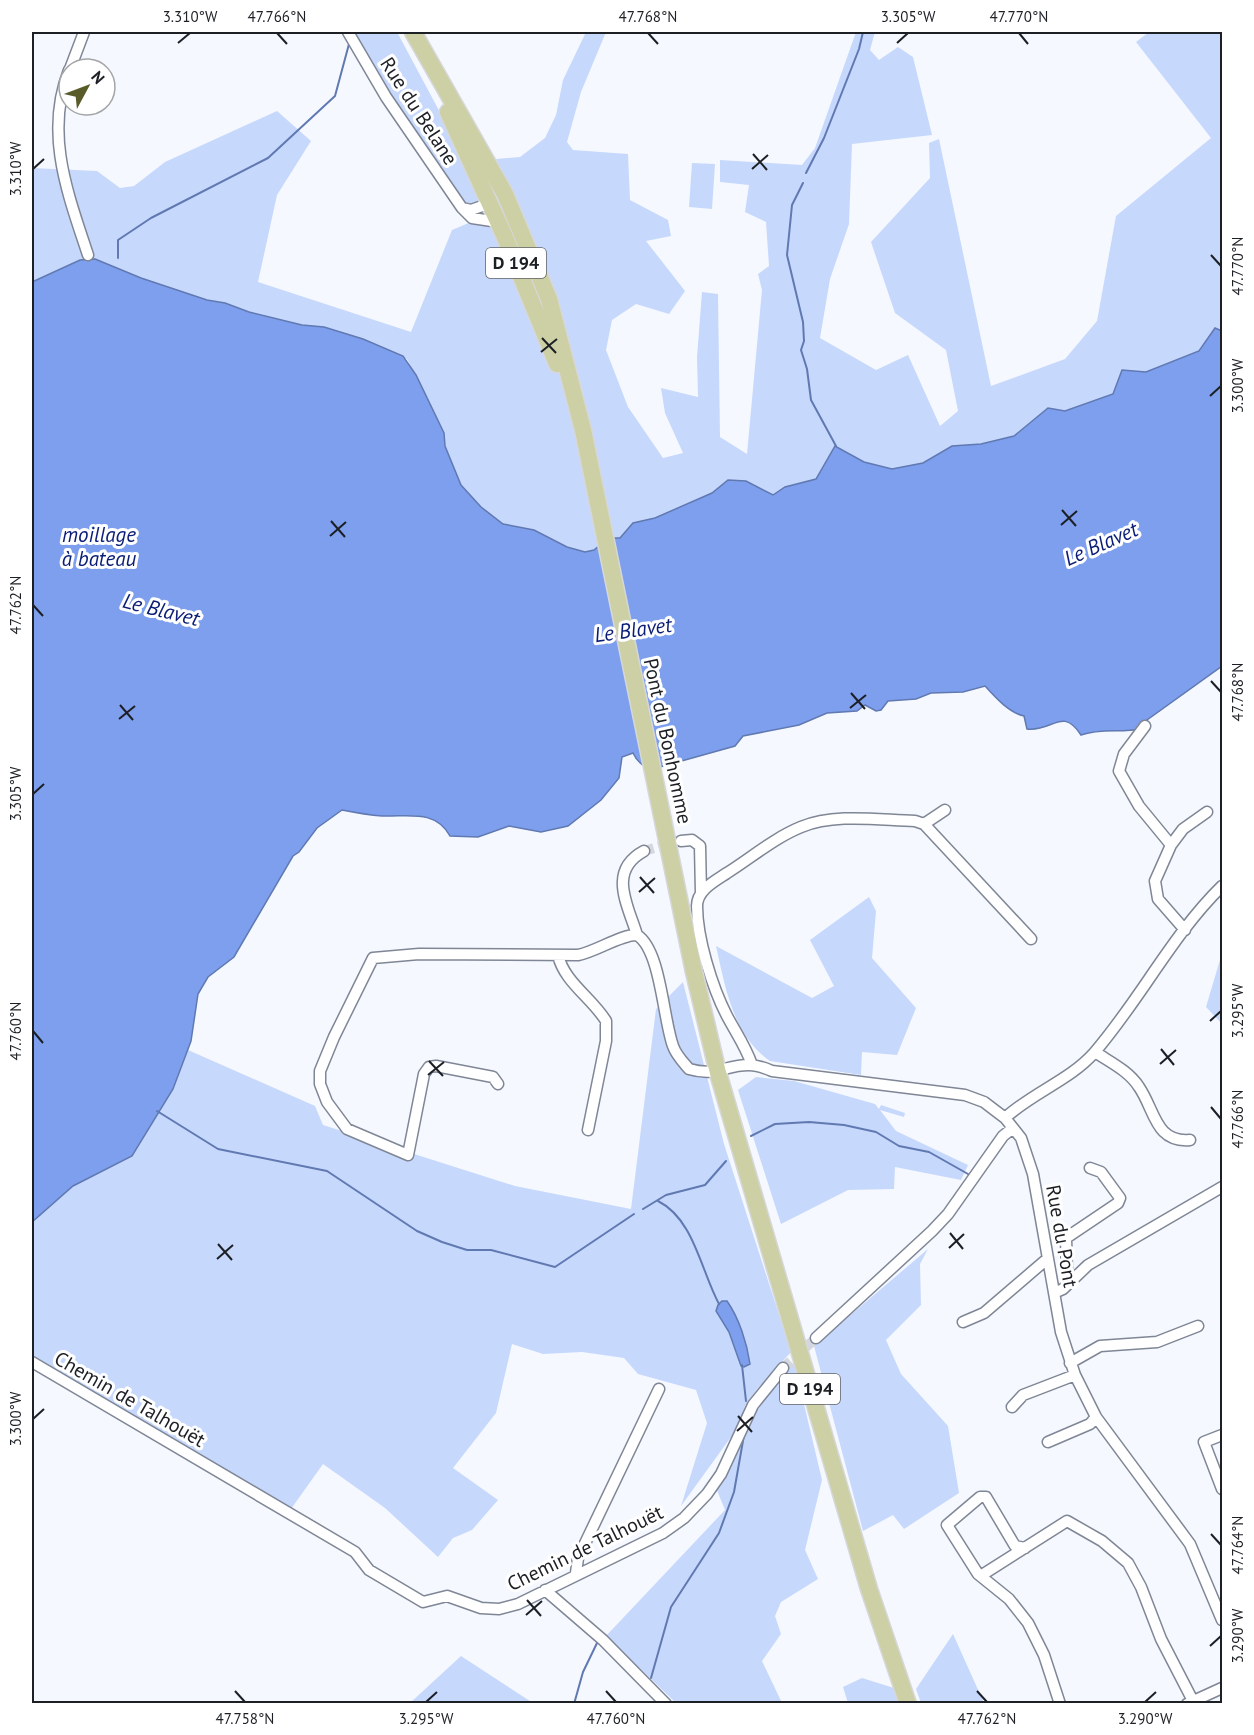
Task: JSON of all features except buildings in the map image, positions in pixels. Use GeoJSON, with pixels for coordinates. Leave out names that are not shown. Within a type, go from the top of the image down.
{"type":"FeatureCollection","features":[{"type":"Feature","properties":{"kind":"main road","name":"D 194"},"geometry":{"type":"LineString","coordinates":[[405,32],[457,129],[548,339],[568,394],[597,506]]}},
{"type":"Feature","properties":{"kind":"main road","name":"D 194"},"geometry":{"type":"LineString","coordinates":[[413,32],[505,194],[549,299],[584,430],[597,506]]}},
{"type":"Feature","properties":{"kind":"main road","name":"Pont du Bonhomme"},"geometry":{"type":"LineString","coordinates":[[597,506],[674,843]]}},
{"type":"Feature","properties":{"kind":"main road","name":"D 194"},"geometry":{"type":"LineString","coordinates":[[674,843],[718,1072],[869,1589],[908,1704]]}},
{"type":"Feature","properties":{"kind":"street"},"geometry":{"type":"LineString","coordinates":[[74,57],[84,32]]}},
{"type":"Feature","properties":{"kind":"street","name":"Rue du Belane"},"geometry":{"type":"LineString","coordinates":[[348,32],[386,97],[462,208],[472,218],[492,221]]}},
{"type":"Feature","properties":{"kind":"street"},"geometry":{"type":"LineString","coordinates":[[58,117],[62,175],[88,255]]}},
{"type":"Feature","properties":{"kind":"street"},"geometry":{"type":"LineString","coordinates":[[462,208],[471,210],[485,205]]}},
{"type":"Feature","properties":{"kind":"street"},"geometry":{"type":"LineString","coordinates":[[1145,726],[1124,754],[1119,771],[1138,806],[1171,845]]}},
{"type":"Feature","properties":{"kind":"street"},"geometry":{"type":"LineString","coordinates":[[924,824],[945,810]]}},
{"type":"Feature","properties":{"kind":"street"},"geometry":{"type":"LineString","coordinates":[[1185,930],[1158,898],[1155,890],[1171,845],[1183,829],[1207,812]]}},
{"type":"Feature","properties":{"kind":"street"},"geometry":{"type":"LineString","coordinates":[[701,893],[712,882],[760,850],[788,833],[813,823],[852,819],[915,821],[924,824],[1031,939]]}},
{"type":"Feature","properties":{"kind":"street"},"geometry":{"type":"LineString","coordinates":[[674,843],[692,840],[700,846],[701,893],[697,905],[710,970],[721,1002],[748,1052],[752,1065]]}},
{"type":"Feature","properties":{"kind":"street","name":"Rue du Pont"},"geometry":{"type":"LineString","coordinates":[[644,851],[627,864],[622,879],[624,899],[637,935],[645,940],[652,959],[669,1031],[680,1059],[689,1069],[718,1072],[736,1066],[752,1065],[772,1071],[965,1095],[984,1102],[1005,1118],[1013,1128],[1027,1151],[1033,1174],[1047,1259],[1070,1363],[1096,1417],[1190,1544],[1222,1620]]}},
{"type":"Feature","properties":{"kind":"street"},"geometry":{"type":"LineString","coordinates":[[1005,1118],[1020,1104],[1083,1065],[1185,930],[1222,886]]}},
{"type":"Feature","properties":{"kind":"street"},"geometry":{"type":"LineString","coordinates":[[498,1084],[493,1077],[436,1066],[429,1067],[424,1074],[408,1155],[347,1129],[327,1102],[320,1084],[320,1071],[373,957],[381,955],[558,955],[593,952],[630,935],[637,935]]}},
{"type":"Feature","properties":{"kind":"street"},"geometry":{"type":"LineString","coordinates":[[558,955],[560,965],[602,1013],[608,1029],[588,1130]]}},
{"type":"Feature","properties":{"kind":"street"},"geometry":{"type":"LineString","coordinates":[[1095,1052],[1127,1073],[1139,1086],[1166,1136],[1177,1141],[1190,1140]]}},
{"type":"Feature","properties":{"kind":"street"},"geometry":{"type":"LineString","coordinates":[[816,1338],[948,1214],[1004,1136],[1013,1128]]}},
{"type":"Feature","properties":{"kind":"street"},"geometry":{"type":"LineString","coordinates":[[1071,1279],[1066,1274],[1066,1238],[1118,1203],[1120,1198],[1101,1172],[1090,1168]]}},
{"type":"Feature","properties":{"kind":"street"},"geometry":{"type":"LineString","coordinates":[[1054,1293],[1063,1289],[1088,1265],[1222,1187]]}},
{"type":"Feature","properties":{"kind":"street"},"geometry":{"type":"LineString","coordinates":[[963,1322],[984,1313],[1047,1259]]}},
{"type":"Feature","properties":{"kind":"street"},"geometry":{"type":"LineString","coordinates":[[1070,1363],[1101,1346],[1157,1342],[1198,1326]]}},
{"type":"Feature","properties":{"kind":"street","name":"Chemin de Talhouët"},"geometry":{"type":"LineString","coordinates":[[32,1362],[355,1552],[369,1570],[423,1602],[447,1596],[482,1608],[499,1609],[518,1604],[576,1573],[663,1533],[696,1506],[721,1474],[753,1405],[783,1368]]}},
{"type":"Feature","properties":{"kind":"street"},"geometry":{"type":"LineString","coordinates":[[1012,1407],[1023,1395],[1075,1374]]}},
{"type":"Feature","properties":{"kind":"street"},"geometry":{"type":"LineString","coordinates":[[576,1573],[578,1558],[587,1537],[659,1389]]}},
{"type":"Feature","properties":{"kind":"street"},"geometry":{"type":"LineString","coordinates":[[1048,1442],[1090,1424],[1096,1417]]}},
{"type":"Feature","properties":{"kind":"street"},"geometry":{"type":"LineString","coordinates":[[1222,1435],[1204,1442],[1222,1489]]}},
{"type":"Feature","properties":{"kind":"street"},"geometry":{"type":"LineString","coordinates":[[1025,1548],[1015,1546],[987,1497],[980,1497],[947,1525],[970,1563],[1009,1599],[1028,1623],[1044,1655],[1060,1704]]}},
{"type":"Feature","properties":{"kind":"street"},"geometry":{"type":"LineString","coordinates":[[982,1575],[1066,1521],[1102,1541],[1128,1563],[1141,1587],[1161,1639],[1190,1702],[1222,1688]]}},
{"type":"Feature","properties":{"kind":"street"},"geometry":{"type":"LineString","coordinates":[[1211,1593],[1222,1588]]}},
{"type":"Feature","properties":{"kind":"street"},"geometry":{"type":"LineString","coordinates":[[544,1590],[603,1640],[666,1704]]}},
{"type":"Feature","properties":{"kind":"shaded area"},"geometry":{"type":"Polygon","coordinates":[[[355,32],[397,32],[450,131],[482,200],[471,205],[465,204],[389,96],[355,32]]]}},
{"type":"Feature","properties":{"kind":"shaded area"},"geometry":{"type":"Polygon","coordinates":[[[586,32],[606,32],[581,92],[567,142],[573,150],[628,154],[630,200],[668,220],[671,236],[646,241],[685,291],[669,314],[636,304],[612,320],[606,350],[628,407],[663,458],[683,453],[665,413],[661,388],[698,397],[697,357],[702,292],[718,294],[720,437],[747,454],[762,290],[758,274],[769,266],[766,222],[745,212],[749,185],[720,182],[720,160],[802,165],[815,148],[856,32],[875,32],[870,50],[879,60],[898,47],[913,57],[932,135],[852,144],[849,224],[830,279],[820,338],[876,370],[908,355],[940,426],[958,411],[946,350],[895,313],[871,242],[930,178],[929,143],[939,139],[991,386],[1065,359],[1097,321],[1116,216],[1211,138],[1136,42],[1149,32],[1222,32],[1222,397],[599,544],[594,550],[585,552],[567,547],[534,530],[503,524],[481,508],[461,485],[445,446],[444,432],[407,359],[324,327],[302,326],[225,303],[207,300],[141,278],[95,259],[70,265],[32,282],[32,168],[97,171],[120,188],[134,186],[165,162],[277,111],[311,141],[277,195],[258,282],[411,332],[452,230],[471,222],[492,228],[506,260],[537,250],[496,159],[520,157],[545,138],[556,115],[563,80],[586,32]]]}},
{"type":"Feature","properties":{"kind":"shaded area"},"geometry":{"type":"Polygon","coordinates":[[[692,163],[715,164],[712,209],[689,207],[692,163]]]}},
{"type":"Feature","properties":{"kind":"shaded area"},"geometry":{"type":"Polygon","coordinates":[[[619,778],[601,800],[568,826],[541,832],[509,826],[478,837],[450,836],[444,827],[429,818],[377,816],[342,810],[317,828],[299,852],[293,856],[234,957],[208,977],[198,994],[188,1050],[315,1106],[323,1125],[515,1186],[631,1209],[656,1009],[683,982],[724,1144],[791,1352],[757,1389],[745,1406],[739,1426],[681,1506],[707,1423],[696,1390],[638,1374],[624,1358],[582,1352],[543,1354],[512,1344],[496,1413],[453,1468],[498,1500],[472,1530],[453,1538],[438,1557],[385,1508],[323,1464],[291,1509],[32,1355],[32,790],[619,778]]]}},
{"type":"Feature","properties":{"kind":"shaded area"},"geometry":{"type":"Polygon","coordinates":[[[869,897],[876,911],[872,958],[916,1008],[897,1055],[862,1052],[861,1075],[770,1061],[757,1051],[739,1024],[727,993],[716,946],[812,998],[834,986],[810,940],[869,897]]]}},
{"type":"Feature","properties":{"kind":"shaded area"},"geometry":{"type":"Polygon","coordinates":[[[1222,953],[1222,1024],[1206,1007],[1222,953]]]}},
{"type":"Feature","properties":{"kind":"shaded area"},"geometry":{"type":"Polygon","coordinates":[[[756,1077],[794,1081],[875,1104],[879,1109],[881,1105],[905,1113],[904,1117],[880,1110],[896,1131],[968,1165],[961,1180],[895,1167],[894,1189],[848,1190],[781,1224],[738,1090],[756,1077]]]}},
{"type":"Feature","properties":{"kind":"shaded area"},"geometry":{"type":"Polygon","coordinates":[[[928,1249],[920,1264],[921,1305],[886,1340],[901,1374],[948,1426],[959,1493],[904,1529],[893,1515],[863,1531],[814,1346],[928,1249]]]}},
{"type":"Feature","properties":{"kind":"shaded area"},"geometry":{"type":"Polygon","coordinates":[[[794,1362],[822,1480],[805,1550],[818,1579],[781,1602],[775,1616],[781,1634],[762,1661],[782,1703],[676,1703],[606,1636],[725,1510],[716,1488],[761,1403],[794,1362]]]}},
{"type":"Feature","properties":{"kind":"shaded area"},"geometry":{"type":"Polygon","coordinates":[[[953,1634],[984,1703],[921,1703],[916,1689],[953,1634]]]}},
{"type":"Feature","properties":{"kind":"shaded area"},"geometry":{"type":"Polygon","coordinates":[[[461,1656],[533,1703],[410,1703],[461,1656]]]}},
{"type":"Feature","properties":{"kind":"shaded area"},"geometry":{"type":"Polygon","coordinates":[[[862,1678],[894,1688],[903,1703],[848,1703],[843,1687],[862,1678]]]}},
{"type":"Feature","properties":{"kind":"water"},"geometry":{"type":"Polygon","coordinates":[[[95,259],[141,278],[207,300],[302,325],[324,327],[363,339],[403,356],[416,375],[444,433],[445,446],[461,485],[481,507],[503,524],[534,530],[567,547],[585,552],[594,550],[608,538],[620,538],[633,523],[655,518],[712,493],[728,480],[746,481],[773,495],[785,487],[816,479],[835,446],[864,462],[892,469],[923,463],[952,446],[981,444],[1014,436],[1048,408],[1065,411],[1113,394],[1122,370],[1146,372],[1199,351],[1215,328],[1222,331],[1222,666],[1147,720],[1141,729],[1081,735],[1068,722],[1062,721],[1036,729],[1027,729],[1024,716],[1008,708],[985,686],[963,692],[931,693],[916,699],[888,701],[881,710],[876,711],[865,705],[857,711],[827,713],[799,725],[743,736],[735,746],[653,769],[641,764],[633,753],[622,757],[619,778],[601,800],[568,826],[541,832],[509,826],[478,837],[450,836],[444,827],[429,818],[377,816],[342,810],[317,828],[299,852],[293,856],[234,957],[208,977],[198,994],[191,1041],[173,1089],[132,1156],[73,1186],[32,1222],[32,282],[80,260],[95,259]]]}},
{"type":"Feature","properties":{"kind":"water"},"geometry":{"type":"Polygon","coordinates":[[[722,1301],[727,1301],[742,1331],[750,1364],[744,1367],[741,1366],[729,1332],[716,1311],[722,1301]]]}},
{"type":"Feature","properties":{"kind":"waterway"},"geometry":{"type":"LineString","coordinates":[[806,173],[824,138],[859,49],[863,32]]}},
{"type":"Feature","properties":{"kind":"waterway"},"geometry":{"type":"LineString","coordinates":[[118,258],[118,240],[151,218],[268,158],[335,96],[349,44]]}},
{"type":"Feature","properties":{"kind":"waterway"},"geometry":{"type":"LineString","coordinates":[[803,183],[792,205],[787,255],[803,322],[804,341],[801,350],[807,369],[811,400],[836,446]]}},
{"type":"Feature","properties":{"kind":"waterway"},"geometry":{"type":"LineString","coordinates":[[157,1111],[218,1149],[327,1171],[417,1231],[467,1250],[491,1250],[555,1267],[634,1214]]}},
{"type":"Feature","properties":{"kind":"waterway"},"geometry":{"type":"LineString","coordinates":[[751,1136],[775,1124],[809,1122],[844,1125],[876,1132],[899,1146],[929,1152],[968,1174]]}},
{"type":"Feature","properties":{"kind":"waterway"},"geometry":{"type":"LineString","coordinates":[[643,1209],[666,1195],[705,1185],[726,1161]]}},
{"type":"Feature","properties":{"kind":"waterway"},"geometry":{"type":"LineString","coordinates":[[658,1201],[670,1209],[688,1233],[719,1304]]}},
{"type":"Feature","properties":{"kind":"waterway"},"geometry":{"type":"LineString","coordinates":[[742,1365],[746,1401]]}},
{"type":"Feature","properties":{"kind":"waterway"},"geometry":{"type":"LineString","coordinates":[[651,1678],[671,1607],[719,1533],[734,1492],[744,1435]]}},
{"type":"Feature","properties":{"kind":"waterway"},"geometry":{"type":"LineString","coordinates":[[574,1704],[583,1672],[598,1641]]}},
{"type":"Feature","properties":{"kind":"tunnel"},"geometry":{"type":"LineString","coordinates":[[644,851],[672,843]]}},
{"type":"Feature","properties":{"kind":"tunnel"},"geometry":{"type":"LineString","coordinates":[[783,1368],[816,1338]]}},
{"type":"Feature","properties":{"kind":"water label","name":"Le Blavet"},"geometry":{"type":"Point","coordinates":[1101,544]}},
{"type":"Feature","properties":{"kind":"water label","name":"moillage à bateau"},"geometry":{"type":"Point","coordinates":[99,547]}},
{"type":"Feature","properties":{"kind":"water label","name":"Le Blavet"},"geometry":{"type":"Point","coordinates":[161,610]}},
{"type":"Feature","properties":{"kind":"water label","name":"Le Blavet"},"geometry":{"type":"Point","coordinates":[633,630]}}]}
